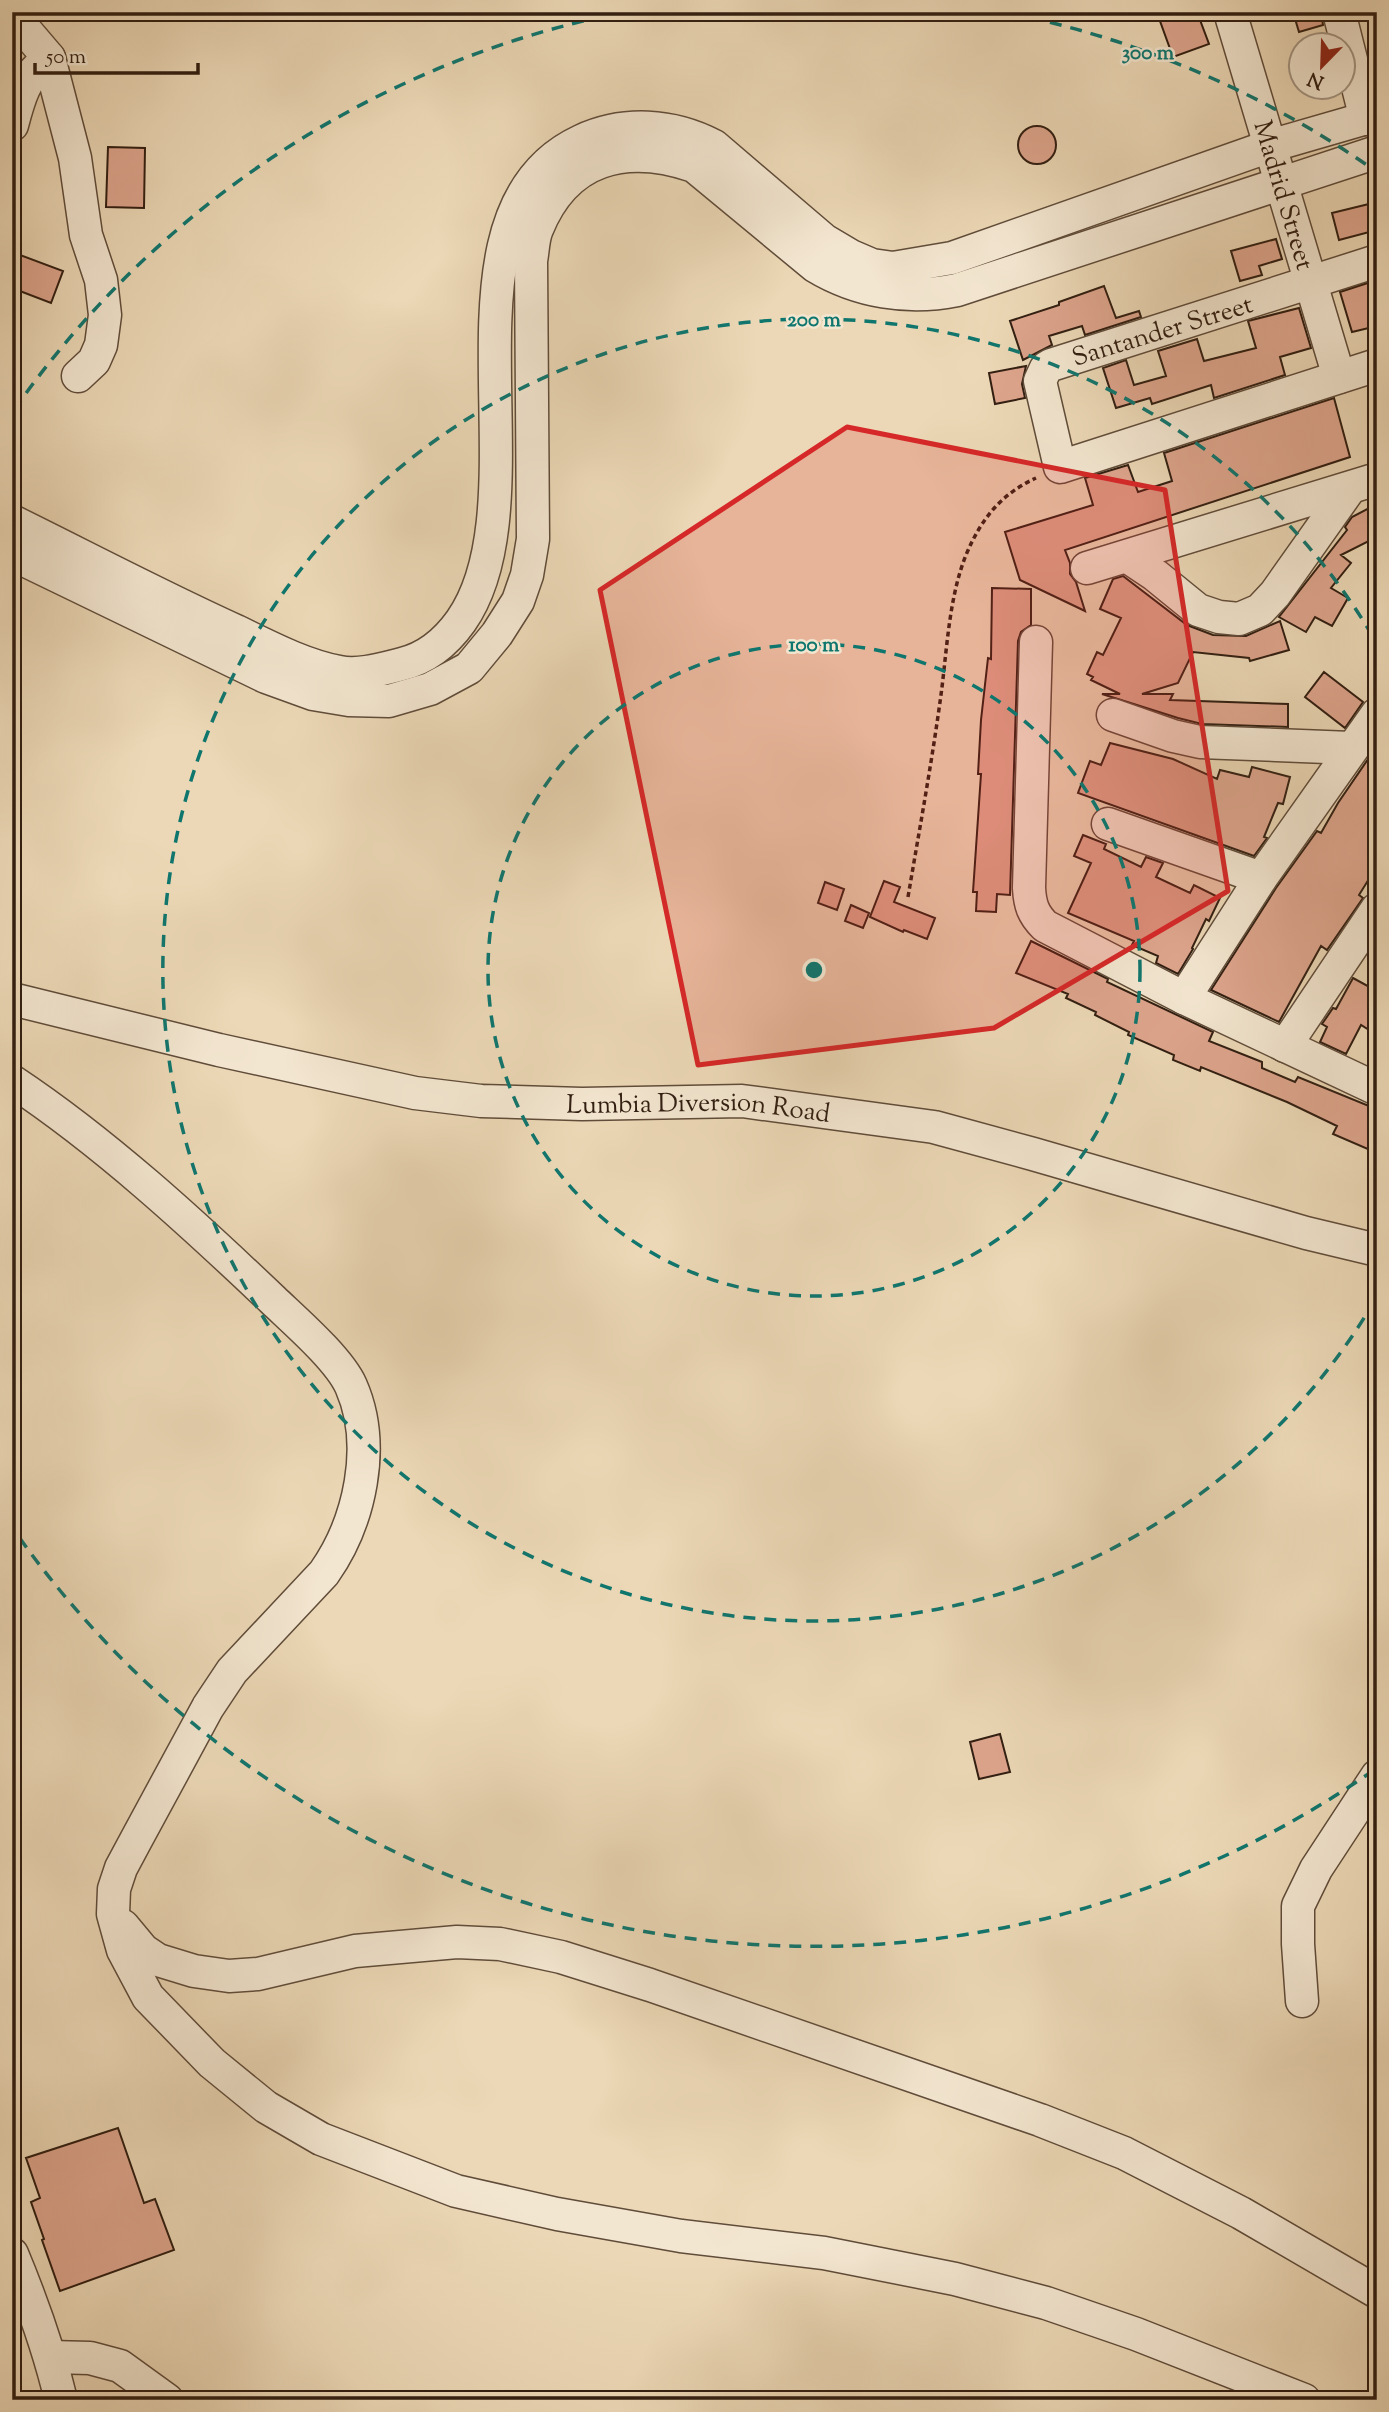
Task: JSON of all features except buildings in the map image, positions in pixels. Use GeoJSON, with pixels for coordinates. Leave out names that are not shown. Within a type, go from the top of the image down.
{"type":"FeatureCollection","features":[{"type":"Feature","properties":{"kind":"street","name":"Madrid Street"},"geometry":{"type":"LineString","coordinates":[[1230,12],[1339,377]]}},
{"type":"Feature","properties":{"kind":"street"},"geometry":{"type":"LineString","coordinates":[[12,521],[195,612],[294,658],[322,668],[343,673],[374,671],[414,661],[435,649],[455,629],[469,610],[484,577],[494,513],[497,311],[501,262],[508,228],[520,197],[537,173],[563,149],[611,131],[647,126],[697,137],[715,146],[824,240],[851,256],[873,265],[893,268],[941,261],[1270,146],[1371,117],[1339,12]]}},
{"type":"Feature","properties":{"kind":"street"},"geometry":{"type":"LineString","coordinates":[[26,23],[32,64],[75,158],[86,235],[101,280],[106,315],[101,345],[94,361],[78,376]]}},
{"type":"Feature","properties":{"kind":"street"},"geometry":{"type":"LineString","coordinates":[[12,125],[32,64]]}},
{"type":"Feature","properties":{"kind":"street"},"geometry":{"type":"LineString","coordinates":[[12,554],[266,677],[313,694],[349,700],[389,701],[430,689],[469,668],[497,634],[518,601],[527,575],[533,538],[531,261],[536,230],[547,210],[562,188],[586,169],[606,159],[626,155],[672,159],[694,166],[814,266],[836,279],[902,295],[931,296],[957,290],[1377,152]]}},
{"type":"Feature","properties":{"kind":"street"},"geometry":{"type":"LineString","coordinates":[[1026,230],[1039,262]]}},
{"type":"Feature","properties":{"kind":"street","name":"Santander Street"},"geometry":{"type":"LineString","coordinates":[[1060,467],[1041,389],[1041,374],[1046,368],[1377,261]]}},
{"type":"Feature","properties":{"kind":"street"},"geometry":{"type":"LineString","coordinates":[[1060,467],[1377,365]]}},
{"type":"Feature","properties":{"kind":"street"},"geometry":{"type":"LineString","coordinates":[[1128,556],[1198,610],[1219,617],[1239,619],[1260,610],[1364,483]]}},
{"type":"Feature","properties":{"kind":"street"},"geometry":{"type":"LineString","coordinates":[[1087,568],[1364,483]]}},
{"type":"Feature","properties":{"kind":"street"},"geometry":{"type":"LineString","coordinates":[[1037,642],[1030,906],[1038,919],[1045,926],[1184,998],[1377,1089]]}},
{"type":"Feature","properties":{"kind":"street"},"geometry":{"type":"LineString","coordinates":[[1184,998],[1261,878],[1377,714]]}},
{"type":"Feature","properties":{"kind":"street"},"geometry":{"type":"LineString","coordinates":[[1113,715],[1173,736],[1200,742],[1351,748]]}},
{"type":"Feature","properties":{"kind":"street"},"geometry":{"type":"LineString","coordinates":[[1108,824],[1261,878]]}},
{"type":"Feature","properties":{"kind":"street"},"geometry":{"type":"LineString","coordinates":[[1285,1046],[1377,909]]}},
{"type":"Feature","properties":{"kind":"street","name":"Lumbia Diversion Road"},"geometry":{"type":"LineString","coordinates":[[12,999],[219,1050],[415,1093],[481,1101],[582,1104],[743,1101],[934,1127],[1306,1233],[1377,1250]]}},
{"type":"Feature","properties":{"kind":"street"},"geometry":{"type":"LineString","coordinates":[[12,1081],[45,1103],[158,1195],[298,1323],[350,1384],[358,1408],[364,1464],[350,1524],[339,1550],[324,1573],[232,1671],[208,1707],[121,1868],[114,1889],[113,1914],[123,1950],[148,1997],[212,2063],[266,2107],[321,2139],[456,2191],[557,2214],[681,2236],[824,2253],[956,2279],[1046,2303],[1136,2334],[1304,2400]]}},
{"type":"Feature","properties":{"kind":"street"},"geometry":{"type":"LineString","coordinates":[[1302,2001],[1297,1944],[1298,1906],[1316,1869],[1377,1776]]}},
{"type":"Feature","properties":{"kind":"street"},"geometry":{"type":"LineString","coordinates":[[113,1914],[143,1950],[158,1960],[194,1971],[229,1976],[258,1974],[355,1951],[457,1942],[500,1944],[561,1957],[663,1989],[1040,2120],[1125,2153],[1241,2213],[1377,2292]]}},
{"type":"Feature","properties":{"kind":"street"},"geometry":{"type":"LineString","coordinates":[[12,2254],[35,2308],[61,2400]]}},
{"type":"Feature","properties":{"kind":"street"},"geometry":{"type":"LineString","coordinates":[[50,2357],[90,2358],[120,2366],[156,2397]]}},
{"type":"Feature","properties":{"kind":"path"},"geometry":{"type":"LineString","coordinates":[[908,897],[954,606],[967,554],[979,528],[998,502],[1019,486],[1060,467]]}},
{"type":"Feature","properties":{"kind":"highlighted area"},"geometry":{"type":"Polygon","coordinates":[[[847,427],[1165,490],[1228,891],[994,1028],[698,1065],[600,590],[847,427]]]}}]}
